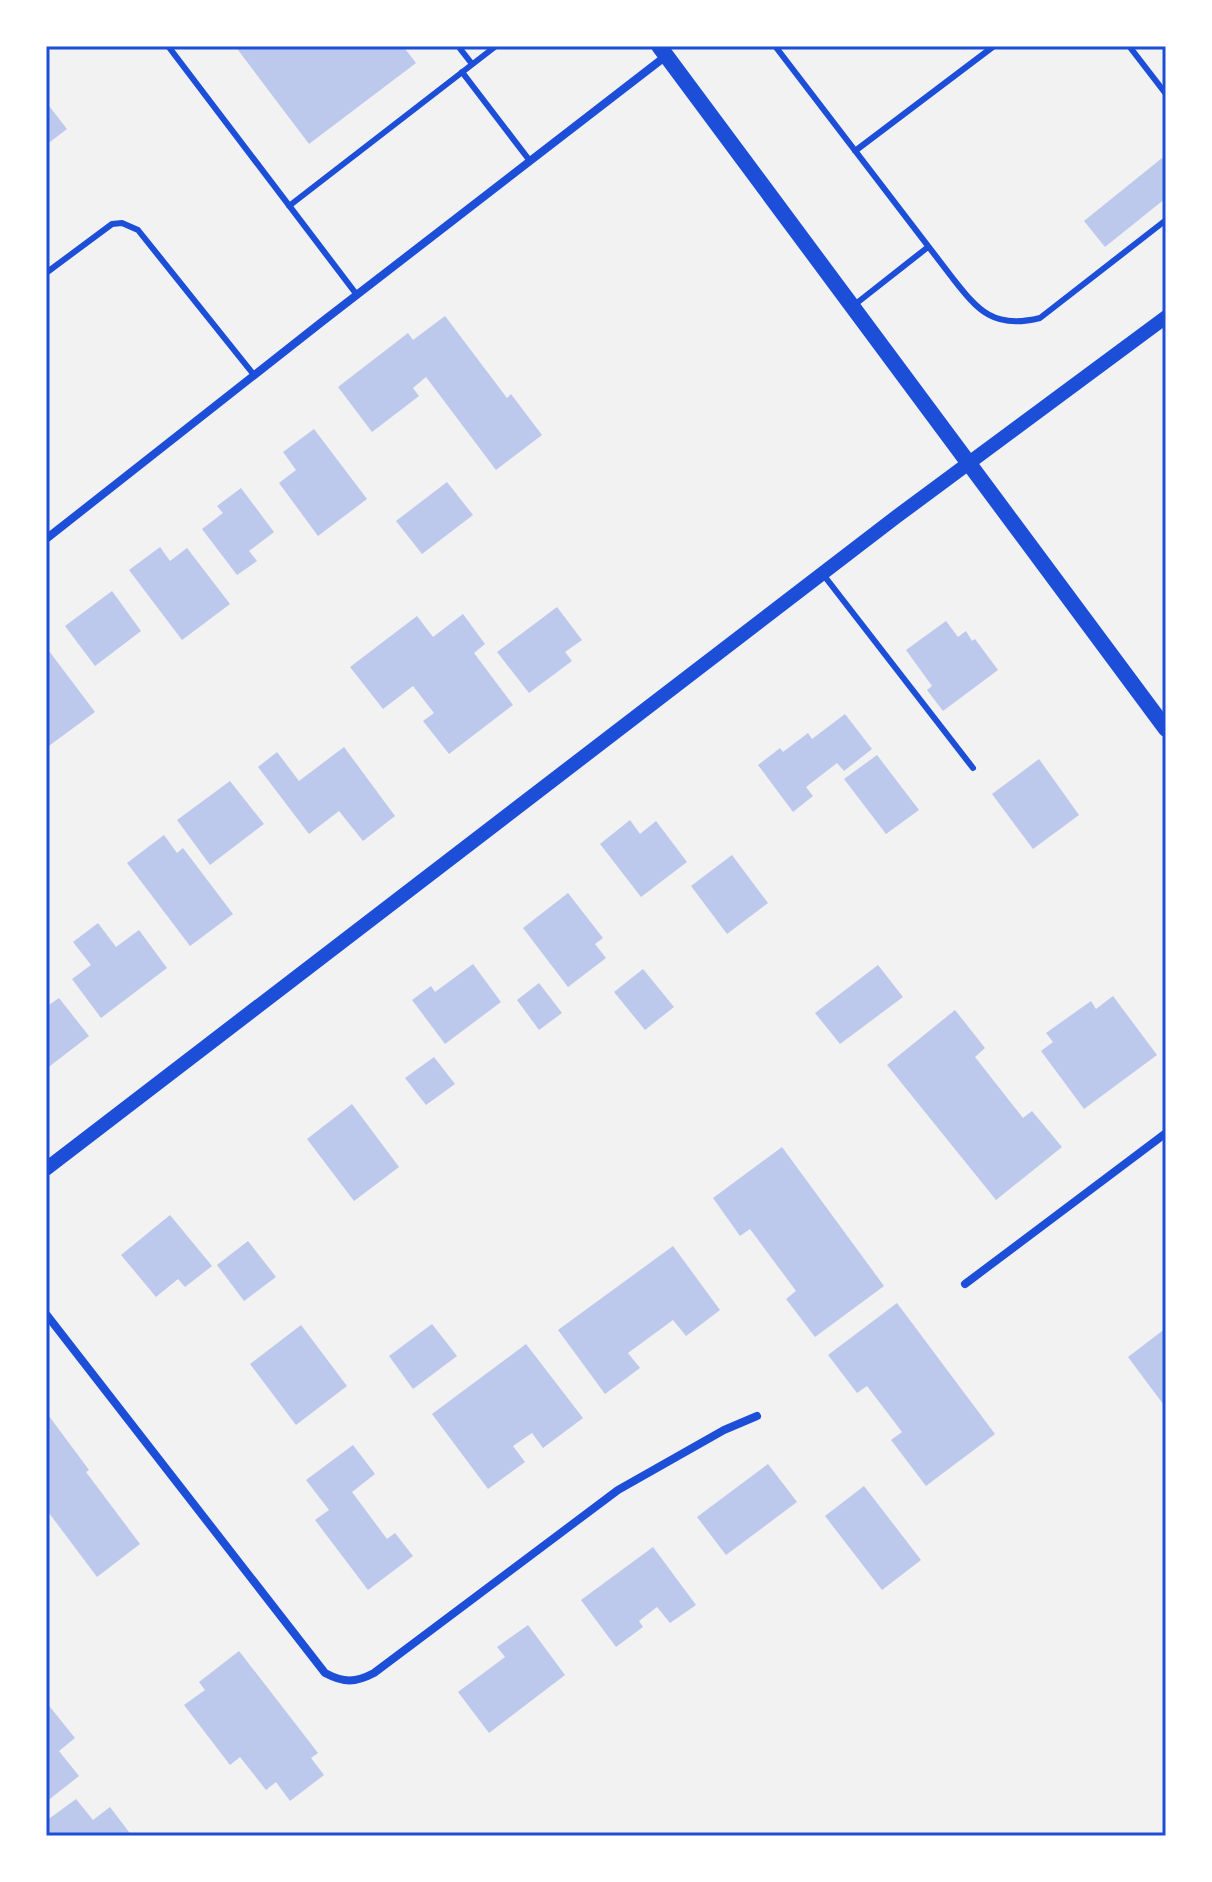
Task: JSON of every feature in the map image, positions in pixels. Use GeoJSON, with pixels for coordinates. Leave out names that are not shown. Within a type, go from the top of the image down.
{"type":"FeatureCollection","features":[{"type":"Feature","properties":{"kind":"main road"},"geometry":{"type":"LineString","coordinates":[[663,51],[1166,729]]}},
{"type":"Feature","properties":{"kind":"street"},"geometry":{"type":"LineString","coordinates":[[46,539],[530,161],[663,51]]}},
{"type":"Feature","properties":{"kind":"street"},"geometry":{"type":"LineString","coordinates":[[46,1169],[967,462],[1166,317]]}},
{"type":"Feature","properties":{"kind":"street"},"geometry":{"type":"LineString","coordinates":[[965,1284],[1166,1133]]}},
{"type":"Feature","properties":{"kind":"street"},"geometry":{"type":"LineString","coordinates":[[46,1314],[325,1673],[349,1682],[360,1681],[374,1673],[618,1490],[724,1430],[757,1416]]}},
{"type":"Feature","properties":{"kind":"lane"},"geometry":{"type":"LineString","coordinates":[[168,46],[357,295]]}},
{"type":"Feature","properties":{"kind":"lane"},"geometry":{"type":"LineString","coordinates":[[458,46],[472,64]]}},
{"type":"Feature","properties":{"kind":"lane"},"geometry":{"type":"LineString","coordinates":[[289,206],[496,46]]}},
{"type":"Feature","properties":{"kind":"lane"},"geometry":{"type":"LineString","coordinates":[[775,46],[978,311],[990,317],[1026,321],[1040,318],[1166,220]]}},
{"type":"Feature","properties":{"kind":"lane"},"geometry":{"type":"LineString","coordinates":[[855,151],[994,46]]}},
{"type":"Feature","properties":{"kind":"lane"},"geometry":{"type":"LineString","coordinates":[[1129,46],[1166,94]]}},
{"type":"Feature","properties":{"kind":"lane"},"geometry":{"type":"LineString","coordinates":[[462,72],[530,161]]}},
{"type":"Feature","properties":{"kind":"lane"},"geometry":{"type":"LineString","coordinates":[[46,273],[112,224],[122,223],[138,230],[254,375]]}},
{"type":"Feature","properties":{"kind":"lane"},"geometry":{"type":"LineString","coordinates":[[852,306],[928,247]]}},
{"type":"Feature","properties":{"kind":"lane"},"geometry":{"type":"LineString","coordinates":[[822,573],[973,768]]}},
{"type":"Feature","properties":{"kind":"building"},"geometry":{"type":"Polygon","coordinates":[[[235,46],[403,46],[416,63],[309,144],[235,46]]]}},
{"type":"Feature","properties":{"kind":"building"},"geometry":{"type":"Polygon","coordinates":[[[46,102],[67,129],[46,145],[46,102]]]}},
{"type":"Feature","properties":{"kind":"building"},"geometry":{"type":"Polygon","coordinates":[[[1162,158],[1166,162],[1166,198],[1105,247],[1084,221],[1162,158]]]}},
{"type":"Feature","properties":{"kind":"building"},"geometry":{"type":"Polygon","coordinates":[[[445,316],[507,398],[511,394],[542,435],[496,470],[426,377],[413,388],[419,396],[372,432],[338,387],[408,333],[413,340],[445,316]]]}},
{"type":"Feature","properties":{"kind":"building"},"geometry":{"type":"Polygon","coordinates":[[[314,429],[367,499],[318,536],[279,483],[296,470],[283,452],[314,429]]]}},
{"type":"Feature","properties":{"kind":"building"},"geometry":{"type":"Polygon","coordinates":[[[447,482],[473,515],[422,554],[396,521],[447,482]]]}},
{"type":"Feature","properties":{"kind":"building"},"geometry":{"type":"Polygon","coordinates":[[[241,488],[274,532],[249,551],[257,561],[237,575],[202,529],[223,513],[217,506],[241,488]]]}},
{"type":"Feature","properties":{"kind":"building"},"geometry":{"type":"Polygon","coordinates":[[[160,547],[170,561],[187,548],[230,604],[182,640],[129,570],[160,547]]]}},
{"type":"Feature","properties":{"kind":"building"},"geometry":{"type":"Polygon","coordinates":[[[112,591],[141,631],[95,666],[65,626],[112,591]]]}},
{"type":"Feature","properties":{"kind":"building"},"geometry":{"type":"Polygon","coordinates":[[[557,607],[582,640],[565,652],[572,661],[529,693],[497,652],[557,607]]]}},
{"type":"Feature","properties":{"kind":"building"},"geometry":{"type":"Polygon","coordinates":[[[463,614],[485,644],[474,653],[513,705],[449,754],[423,721],[434,713],[413,686],[383,709],[350,667],[417,616],[433,637],[463,614]]]}},
{"type":"Feature","properties":{"kind":"building"},"geometry":{"type":"Polygon","coordinates":[[[946,621],[958,637],[966,631],[972,641],[975,639],[998,670],[943,711],[927,690],[932,686],[906,650],[946,621]]]}},
{"type":"Feature","properties":{"kind":"building"},"geometry":{"type":"Polygon","coordinates":[[[46,647],[95,712],[46,748],[46,647]]]}},
{"type":"Feature","properties":{"kind":"building"},"geometry":{"type":"Polygon","coordinates":[[[845,714],[872,749],[844,771],[837,763],[806,787],[813,796],[793,812],[758,765],[780,748],[783,752],[808,733],[812,739],[845,714]]]}},
{"type":"Feature","properties":{"kind":"building"},"geometry":{"type":"Polygon","coordinates":[[[344,747],[395,816],[363,841],[339,811],[309,834],[258,767],[277,752],[299,781],[344,747]]]}},
{"type":"Feature","properties":{"kind":"building"},"geometry":{"type":"Polygon","coordinates":[[[877,755],[919,810],[886,834],[844,779],[877,755]]]}},
{"type":"Feature","properties":{"kind":"building"},"geometry":{"type":"Polygon","coordinates":[[[1039,759],[1079,815],[1033,849],[992,794],[1039,759]]]}},
{"type":"Feature","properties":{"kind":"building"},"geometry":{"type":"Polygon","coordinates":[[[230,781],[264,824],[210,865],[177,820],[230,781]]]}},
{"type":"Feature","properties":{"kind":"building"},"geometry":{"type":"Polygon","coordinates":[[[630,820],[640,834],[656,821],[687,862],[641,897],[600,844],[630,820]]]}},
{"type":"Feature","properties":{"kind":"building"},"geometry":{"type":"Polygon","coordinates":[[[164,835],[177,853],[183,848],[233,914],[190,946],[127,863],[164,835]]]}},
{"type":"Feature","properties":{"kind":"building"},"geometry":{"type":"Polygon","coordinates":[[[732,855],[768,903],[727,934],[691,886],[732,855]]]}},
{"type":"Feature","properties":{"kind":"building"},"geometry":{"type":"Polygon","coordinates":[[[568,893],[603,938],[595,944],[606,958],[568,987],[523,928],[568,893]]]}},
{"type":"Feature","properties":{"kind":"building"},"geometry":{"type":"Polygon","coordinates":[[[98,923],[116,947],[139,930],[167,968],[101,1018],[72,979],[91,965],[73,942],[98,923]]]}},
{"type":"Feature","properties":{"kind":"building"},"geometry":{"type":"Polygon","coordinates":[[[473,964],[501,1002],[445,1044],[412,1000],[431,986],[435,992],[473,964]]]}},
{"type":"Feature","properties":{"kind":"building"},"geometry":{"type":"Polygon","coordinates":[[[878,965],[903,997],[840,1044],[815,1013],[878,965]]]}},
{"type":"Feature","properties":{"kind":"building"},"geometry":{"type":"Polygon","coordinates":[[[643,969],[674,1007],[645,1030],[614,992],[643,969]]]}},
{"type":"Feature","properties":{"kind":"building"},"geometry":{"type":"Polygon","coordinates":[[[539,983],[562,1013],[539,1030],[517,1000],[539,983]]]}},
{"type":"Feature","properties":{"kind":"building"},"geometry":{"type":"Polygon","coordinates":[[[1113,996],[1157,1055],[1084,1109],[1041,1051],[1053,1042],[1046,1033],[1091,1001],[1096,1009],[1113,996]]]}},
{"type":"Feature","properties":{"kind":"building"},"geometry":{"type":"Polygon","coordinates":[[[59,998],[89,1036],[46,1069],[46,1007],[59,998]]]}},
{"type":"Feature","properties":{"kind":"building"},"geometry":{"type":"Polygon","coordinates":[[[955,1010],[985,1048],[975,1057],[1023,1118],[1032,1111],[1062,1147],[996,1200],[887,1065],[955,1010]]]}},
{"type":"Feature","properties":{"kind":"building"},"geometry":{"type":"Polygon","coordinates":[[[434,1057],[455,1084],[426,1105],[405,1078],[434,1057]]]}},
{"type":"Feature","properties":{"kind":"building"},"geometry":{"type":"Polygon","coordinates":[[[352,1104],[399,1167],[354,1201],[307,1139],[352,1104]]]}},
{"type":"Feature","properties":{"kind":"building"},"geometry":{"type":"Polygon","coordinates":[[[782,1147],[884,1286],[815,1337],[786,1299],[796,1291],[750,1229],[740,1236],[713,1198],[782,1147]]]}},
{"type":"Feature","properties":{"kind":"building"},"geometry":{"type":"Polygon","coordinates":[[[170,1215],[212,1266],[185,1287],[178,1279],[156,1297],[121,1255],[170,1215]]]}},
{"type":"Feature","properties":{"kind":"building"},"geometry":{"type":"Polygon","coordinates":[[[248,1241],[276,1277],[244,1301],[217,1265],[248,1241]]]}},
{"type":"Feature","properties":{"kind":"building"},"geometry":{"type":"Polygon","coordinates":[[[673,1246],[720,1310],[686,1336],[673,1320],[628,1353],[640,1368],[605,1394],[558,1330],[673,1246]]]}},
{"type":"Feature","properties":{"kind":"building"},"geometry":{"type":"Polygon","coordinates":[[[897,1303],[995,1434],[926,1486],[891,1440],[902,1432],[867,1386],[857,1393],[828,1355],[897,1303]]]}},
{"type":"Feature","properties":{"kind":"building"},"geometry":{"type":"Polygon","coordinates":[[[432,1324],[457,1356],[413,1389],[389,1356],[432,1324]]]}},
{"type":"Feature","properties":{"kind":"building"},"geometry":{"type":"Polygon","coordinates":[[[301,1325],[347,1386],[296,1425],[250,1364],[301,1325]]]}},
{"type":"Feature","properties":{"kind":"building"},"geometry":{"type":"Polygon","coordinates":[[[1166,1328],[1166,1408],[1128,1357],[1166,1328]]]}},
{"type":"Feature","properties":{"kind":"building"},"geometry":{"type":"Polygon","coordinates":[[[526,1344],[583,1418],[543,1448],[532,1433],[513,1446],[525,1462],[488,1489],[432,1414],[526,1344]]]}},
{"type":"Feature","properties":{"kind":"building"},"geometry":{"type":"Polygon","coordinates":[[[46,1412],[140,1544],[97,1577],[46,1509],[46,1412]]]}},
{"type":"Feature","properties":{"kind":"building"},"geometry":{"type":"Polygon","coordinates":[[[353,1445],[375,1474],[352,1492],[387,1539],[395,1533],[413,1556],[368,1590],[315,1520],[329,1510],[306,1480],[353,1445]]]}},
{"type":"Feature","properties":{"kind":"building"},"geometry":{"type":"Polygon","coordinates":[[[768,1464],[797,1502],[726,1555],[697,1517],[768,1464]]]}},
{"type":"Feature","properties":{"kind":"building"},"geometry":{"type":"Polygon","coordinates":[[[864,1486],[921,1560],[882,1590],[825,1516],[864,1486]]]}},
{"type":"Feature","properties":{"kind":"building"},"geometry":{"type":"Polygon","coordinates":[[[653,1547],[696,1605],[670,1623],[657,1607],[639,1621],[643,1627],[616,1647],[581,1600],[653,1547]]]}},
{"type":"Feature","properties":{"kind":"building"},"geometry":{"type":"Polygon","coordinates":[[[528,1625],[565,1675],[489,1733],[458,1692],[505,1657],[497,1647],[528,1625]]]}},
{"type":"Feature","properties":{"kind":"building"},"geometry":{"type":"Polygon","coordinates":[[[239,1651],[318,1753],[311,1758],[324,1775],[290,1801],[276,1782],[266,1790],[240,1757],[230,1765],[184,1705],[205,1690],[199,1682],[239,1651]]]}},
{"type":"Feature","properties":{"kind":"building"},"geometry":{"type":"Polygon","coordinates":[[[46,1702],[75,1738],[59,1751],[79,1776],[46,1802],[46,1702]]]}},
{"type":"Feature","properties":{"kind":"building"},"geometry":{"type":"Polygon","coordinates":[[[76,1799],[93,1820],[110,1807],[132,1836],[51,1836],[46,1829],[46,1821],[76,1799]]]}}]}
